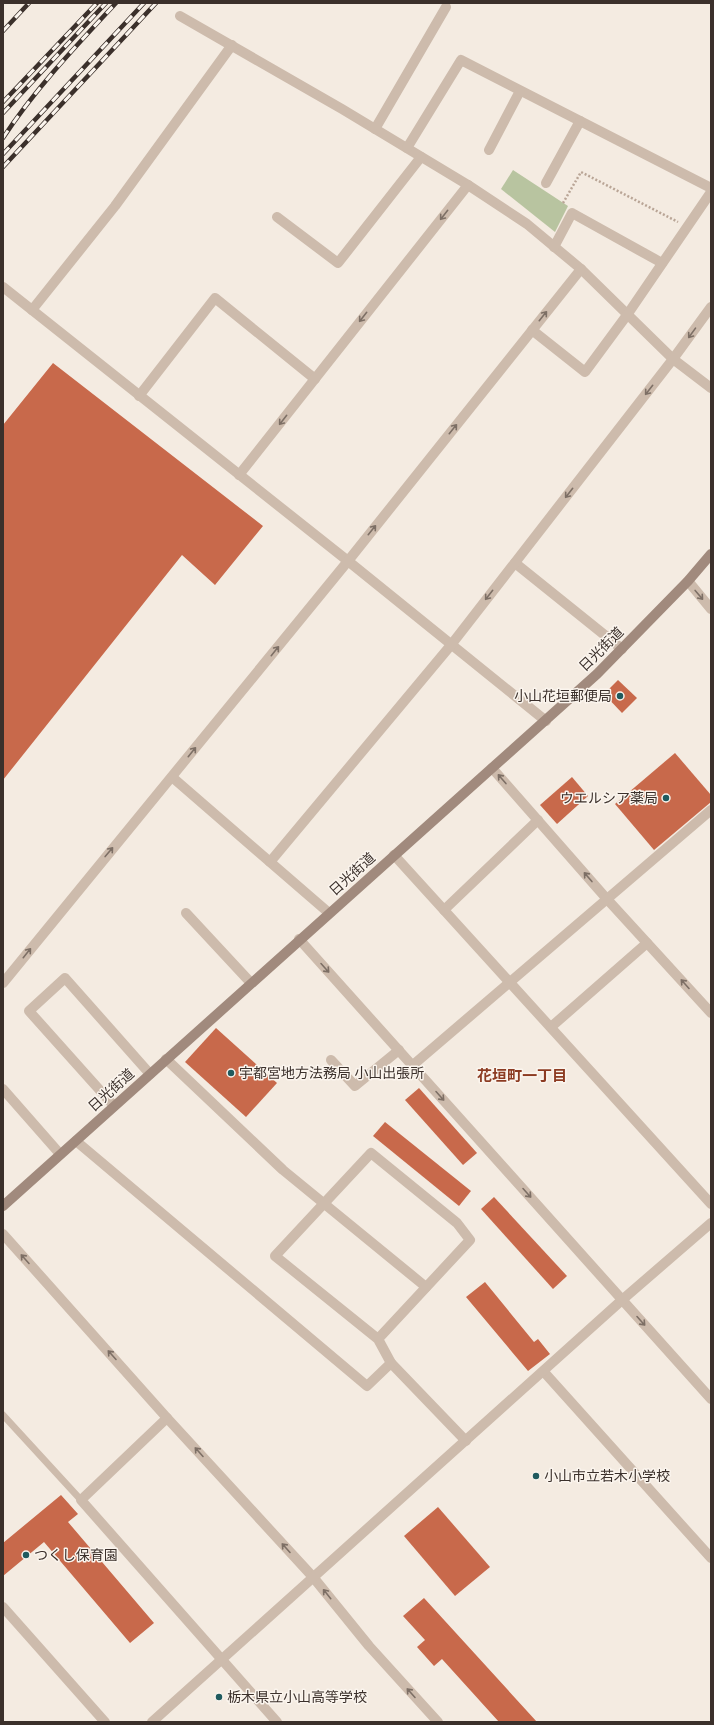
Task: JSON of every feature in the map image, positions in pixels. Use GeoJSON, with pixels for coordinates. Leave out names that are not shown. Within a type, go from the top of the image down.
{"type":"FeatureCollection","features":[{"type":"Feature","properties":{"kind":"main road","name":"日光街道"},"geometry":{"type":"LineString","coordinates":[[3,1206],[299,939],[546,721],[622,649],[688,581],[711,554]]}},
{"type":"Feature","properties":{"kind":"street"},"geometry":{"type":"LineString","coordinates":[[376,129],[446,7]]}},
{"type":"Feature","properties":{"kind":"street"},"geometry":{"type":"LineString","coordinates":[[180,16],[376,129],[468,185],[527,224],[581,269],[673,359],[711,388]]}},
{"type":"Feature","properties":{"kind":"street"},"geometry":{"type":"LineString","coordinates":[[32,310],[115,206],[232,45]]}},
{"type":"Feature","properties":{"kind":"street"},"geometry":{"type":"LineString","coordinates":[[407,148],[461,60],[711,188]]}},
{"type":"Feature","properties":{"kind":"street"},"geometry":{"type":"LineString","coordinates":[[489,150],[520,91]]}},
{"type":"Feature","properties":{"kind":"street"},"geometry":{"type":"LineString","coordinates":[[546,183],[580,121]]}},
{"type":"Feature","properties":{"kind":"street"},"geometry":{"type":"LineString","coordinates":[[277,217],[338,263],[421,157]]}},
{"type":"Feature","properties":{"kind":"street"},"geometry":{"type":"LineString","coordinates":[[239,475],[468,185]]}},
{"type":"Feature","properties":{"kind":"street"},"geometry":{"type":"LineString","coordinates":[[532,330],[585,372],[627,315],[711,192]]}},
{"type":"Feature","properties":{"kind":"street"},"geometry":{"type":"LineString","coordinates":[[554,247],[572,213],[662,263]]}},
{"type":"Feature","properties":{"kind":"street"},"geometry":{"type":"LineString","coordinates":[[3,983],[348,561],[581,269]]}},
{"type":"Feature","properties":{"kind":"street"},"geometry":{"type":"LineString","coordinates":[[3,287],[348,561],[546,721]]}},
{"type":"Feature","properties":{"kind":"street"},"geometry":{"type":"LineString","coordinates":[[139,396],[215,298],[315,379]]}},
{"type":"Feature","properties":{"kind":"street"},"geometry":{"type":"LineString","coordinates":[[270,862],[451,645],[673,359],[711,307]]}},
{"type":"Feature","properties":{"kind":"street"},"geometry":{"type":"LineString","coordinates":[[515,563],[622,649]]}},
{"type":"Feature","properties":{"kind":"street"},"geometry":{"type":"LineString","coordinates":[[688,581],[711,609]]}},
{"type":"Feature","properties":{"kind":"street"},"geometry":{"type":"LineString","coordinates":[[492,768],[606,898],[711,1013]]}},
{"type":"Feature","properties":{"kind":"street"},"geometry":{"type":"LineString","coordinates":[[172,777],[329,913]]}},
{"type":"Feature","properties":{"kind":"street"},"geometry":{"type":"LineString","coordinates":[[413,1065],[606,898],[711,810]]}},
{"type":"Feature","properties":{"kind":"street"},"geometry":{"type":"LineString","coordinates":[[444,910],[538,820]]}},
{"type":"Feature","properties":{"kind":"street"},"geometry":{"type":"LineString","coordinates":[[394,855],[711,1204]]}},
{"type":"Feature","properties":{"kind":"street"},"geometry":{"type":"LineString","coordinates":[[186,913],[251,983]]}},
{"type":"Feature","properties":{"kind":"street"},"geometry":{"type":"LineString","coordinates":[[299,939],[711,1399]]}},
{"type":"Feature","properties":{"kind":"street"},"geometry":{"type":"LineString","coordinates":[[551,1027],[647,943]]}},
{"type":"Feature","properties":{"kind":"street"},"geometry":{"type":"LineString","coordinates":[[114,1106],[28,1011],[65,978],[150,1074]]}},
{"type":"Feature","properties":{"kind":"street"},"geometry":{"type":"LineString","coordinates":[[331,1060],[355,1086],[399,1050]]}},
{"type":"Feature","properties":{"kind":"street"},"geometry":{"type":"LineString","coordinates":[[166,1059],[283,1170],[426,1287]]}},
{"type":"Feature","properties":{"kind":"street"},"geometry":{"type":"LineString","coordinates":[[3,1089],[60,1154]]}},
{"type":"Feature","properties":{"kind":"street"},"geometry":{"type":"LineString","coordinates":[[76,1140],[367,1386],[391,1363]]}},
{"type":"Feature","properties":{"kind":"street"},"geometry":{"type":"LineString","coordinates":[[378,1339],[470,1240],[457,1223],[371,1154],[275,1256],[378,1339],[391,1363],[466,1441]]}},
{"type":"Feature","properties":{"kind":"street"},"geometry":{"type":"LineString","coordinates":[[152,1722],[544,1372],[622,1300],[711,1223]]}},
{"type":"Feature","properties":{"kind":"street"},"geometry":{"type":"LineString","coordinates":[[3,1234],[167,1418],[313,1577],[369,1646],[438,1722]]}},
{"type":"Feature","properties":{"kind":"street"},"geometry":{"type":"LineString","coordinates":[[544,1372],[711,1558]]}},
{"type":"Feature","properties":{"kind":"street"},"geometry":{"type":"LineString","coordinates":[[167,1418],[81,1500],[277,1722]]}},
{"type":"Feature","properties":{"kind":"street"},"geometry":{"type":"LineString","coordinates":[[3,1607],[105,1722]]}},
{"type":"Feature","properties":{"kind":"lane"},"geometry":{"type":"LineString","coordinates":[[3,1415],[81,1500]]}},
{"type":"Feature","properties":{"kind":"path"},"geometry":{"type":"LineString","coordinates":[[563,203],[581,172],[687,227]]}},
{"type":"Feature","properties":{"kind":"green space"},"geometry":{"type":"Polygon","coordinates":[[[513,170],[568,206],[555,232],[501,189],[513,170]]]}},
{"type":"Feature","properties":{"kind":"building"},"geometry":{"type":"Polygon","coordinates":[[[53,363],[263,526],[215,585],[182,555],[3,780],[3,425],[53,363]]]}},
{"type":"Feature","properties":{"kind":"building","name":"小山花垣郵便局"},"geometry":{"type":"Polygon","coordinates":[[[618,680],[637,698],[622,713],[604,694],[618,680]]]}},
{"type":"Feature","properties":{"kind":"building","name":"ウエルシア薬局"},"geometry":{"type":"Polygon","coordinates":[[[675,753],[711,795],[711,802],[654,850],[615,804],[675,753]]]}},
{"type":"Feature","properties":{"kind":"building"},"geometry":{"type":"Polygon","coordinates":[[[572,777],[588,796],[557,824],[540,805],[572,777]]]}},
{"type":"Feature","properties":{"kind":"building","name":"宇都宮地方法務局 小山出張所"},"geometry":{"type":"Polygon","coordinates":[[[216,1028],[277,1083],[246,1117],[185,1062],[216,1028]]]}},
{"type":"Feature","properties":{"kind":"building"},"geometry":{"type":"Polygon","coordinates":[[[419,1088],[477,1153],[463,1165],[405,1100],[419,1088]]]}},
{"type":"Feature","properties":{"kind":"building"},"geometry":{"type":"Polygon","coordinates":[[[385,1122],[471,1191],[459,1206],[373,1136],[385,1122]]]}},
{"type":"Feature","properties":{"kind":"building"},"geometry":{"type":"Polygon","coordinates":[[[494,1197],[567,1276],[553,1289],[481,1209],[494,1197]]]}},
{"type":"Feature","properties":{"kind":"building"},"geometry":{"type":"Polygon","coordinates":[[[485,1282],[534,1342],[538,1339],[550,1354],[528,1371],[466,1297],[485,1282]]]}},
{"type":"Feature","properties":{"kind":"building"},"geometry":{"type":"Polygon","coordinates":[[[61,1495],[78,1514],[68,1522],[154,1623],[130,1643],[44,1542],[3,1576],[3,1543],[61,1495]]]}},
{"type":"Feature","properties":{"kind":"building"},"geometry":{"type":"Polygon","coordinates":[[[438,1507],[490,1567],[455,1596],[404,1536],[438,1507]]]}},
{"type":"Feature","properties":{"kind":"building"},"geometry":{"type":"Polygon","coordinates":[[[424,1598],[537,1722],[499,1722],[442,1659],[434,1666],[417,1647],[425,1640],[403,1616],[424,1598]]]}},
{"type":"Feature","properties":{"kind":"railway"},"geometry":{"type":"LineString","coordinates":[[3,31],[29,3]]}},
{"type":"Feature","properties":{"kind":"railway"},"geometry":{"type":"LineString","coordinates":[[3,102],[97,3]]}},
{"type":"Feature","properties":{"kind":"railway"},"geometry":{"type":"LineString","coordinates":[[3,113],[106,3]]}},
{"type":"Feature","properties":{"kind":"railway"},"geometry":{"type":"LineString","coordinates":[[3,138],[42,85],[116,3]]}},
{"type":"Feature","properties":{"kind":"railway"},"geometry":{"type":"LineString","coordinates":[[3,154],[144,3]]}},
{"type":"Feature","properties":{"kind":"railway"},"geometry":{"type":"LineString","coordinates":[[3,167],[156,3]]}},
{"type":"Feature","properties":{"kind":"place","name":"小山花垣郵便局"},"geometry":{"type":"Point","coordinates":[620,696]}},
{"type":"Feature","properties":{"kind":"place","name":"ウエルシア薬局"},"geometry":{"type":"Point","coordinates":[666,798]}},
{"type":"Feature","properties":{"kind":"place","name":"宇都宮地方法務局 小山出張所"},"geometry":{"type":"Point","coordinates":[231,1073]}},
{"type":"Feature","properties":{"kind":"place","name":"小山市立若木小学校"},"geometry":{"type":"Point","coordinates":[536,1476]}},
{"type":"Feature","properties":{"kind":"place","name":"つくし保育園"},"geometry":{"type":"Point","coordinates":[26,1555]}},
{"type":"Feature","properties":{"kind":"place","name":"栃木県立小山高等学校"},"geometry":{"type":"Point","coordinates":[219,1697]}},
{"type":"Feature","properties":{"kind":"district","name":"花垣町一丁目"},"geometry":{"type":"Point","coordinates":[522,1076]}}]}
